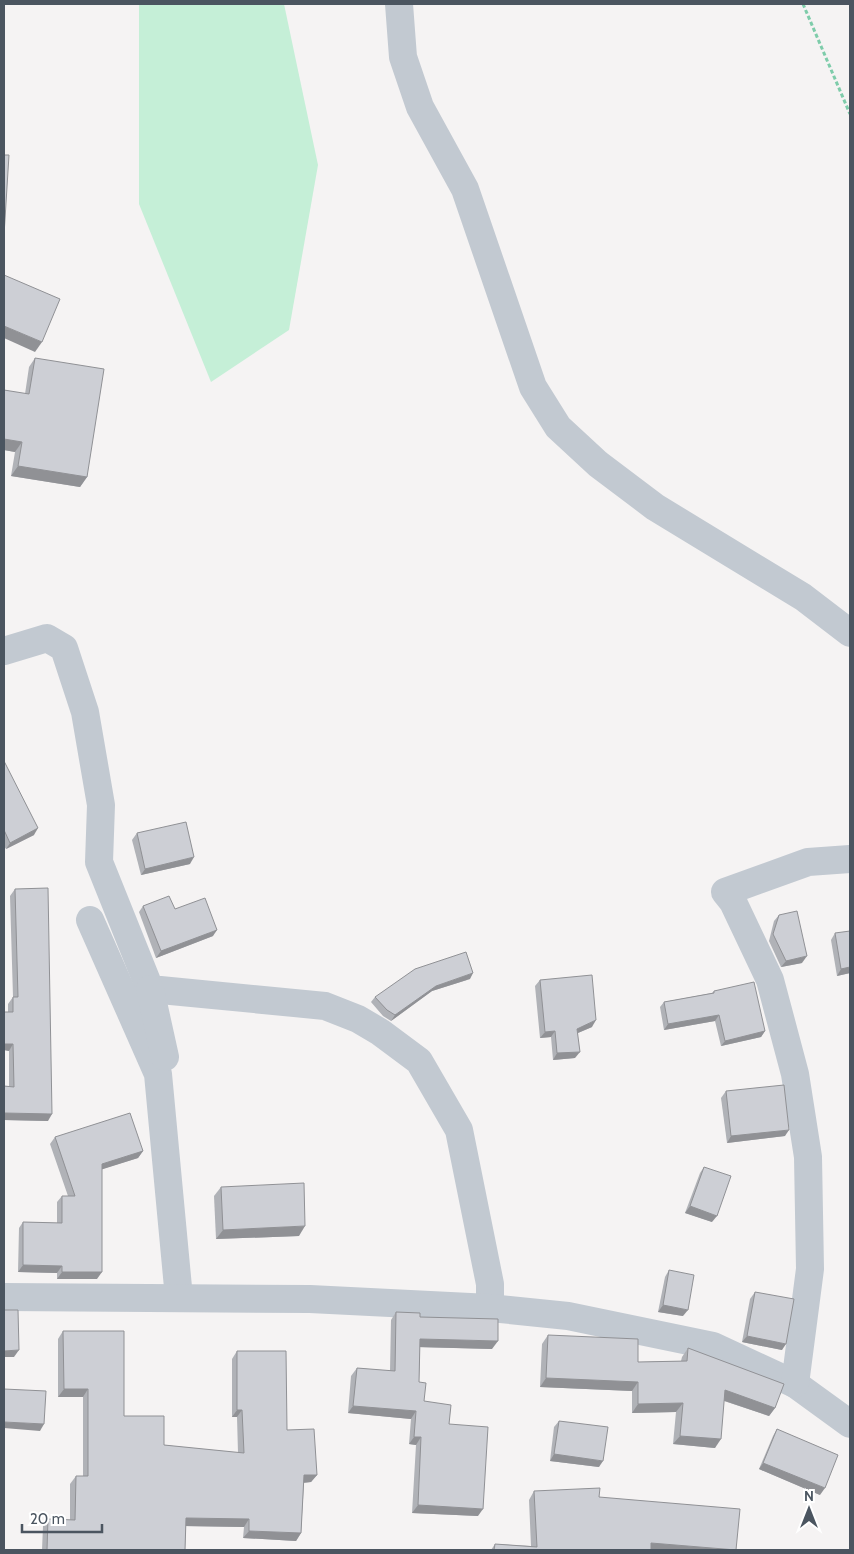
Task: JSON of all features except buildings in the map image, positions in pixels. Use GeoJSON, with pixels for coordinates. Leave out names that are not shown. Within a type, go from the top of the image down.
{"type":"FeatureCollection","features":[{"type":"Feature","properties":{"kind":"street"},"geometry":{"type":"LineString","coordinates":[[398,4],[403,57],[420,107],[465,189],[533,387],[558,427],[598,464],[656,507],[802,597],[850,633]]}},
{"type":"Feature","properties":{"kind":"street"},"geometry":{"type":"LineString","coordinates":[[4,652],[48,638],[64,648],[85,712],[101,805],[99,862],[150,989],[167,1067],[158,1074]]}},
{"type":"Feature","properties":{"kind":"street"},"geometry":{"type":"LineString","coordinates":[[795,1384],[810,1269],[808,1157],[795,1074],[770,980],[732,902],[725,892],[808,862],[850,860]]}},
{"type":"Feature","properties":{"kind":"street"},"geometry":{"type":"LineString","coordinates":[[90,920],[158,1074],[179,1298]]}},
{"type":"Feature","properties":{"kind":"street"},"geometry":{"type":"LineString","coordinates":[[150,989],[325,1006],[358,1019],[380,1032],[419,1061],[459,1130],[490,1284],[490,1308]]}},
{"type":"Feature","properties":{"kind":"street"},"geometry":{"type":"LineString","coordinates":[[4,1297],[310,1299],[490,1308],[568,1316],[713,1346],[795,1384],[850,1424]]}},
{"type":"Feature","properties":{"kind":"path"},"geometry":{"type":"LineString","coordinates":[[802,4],[850,114]]}},
{"type":"Feature","properties":{"kind":"green space"},"geometry":{"type":"Polygon","coordinates":[[[139,4],[284,4],[318,165],[289,330],[211,382],[139,204],[139,4]]]}}]}
